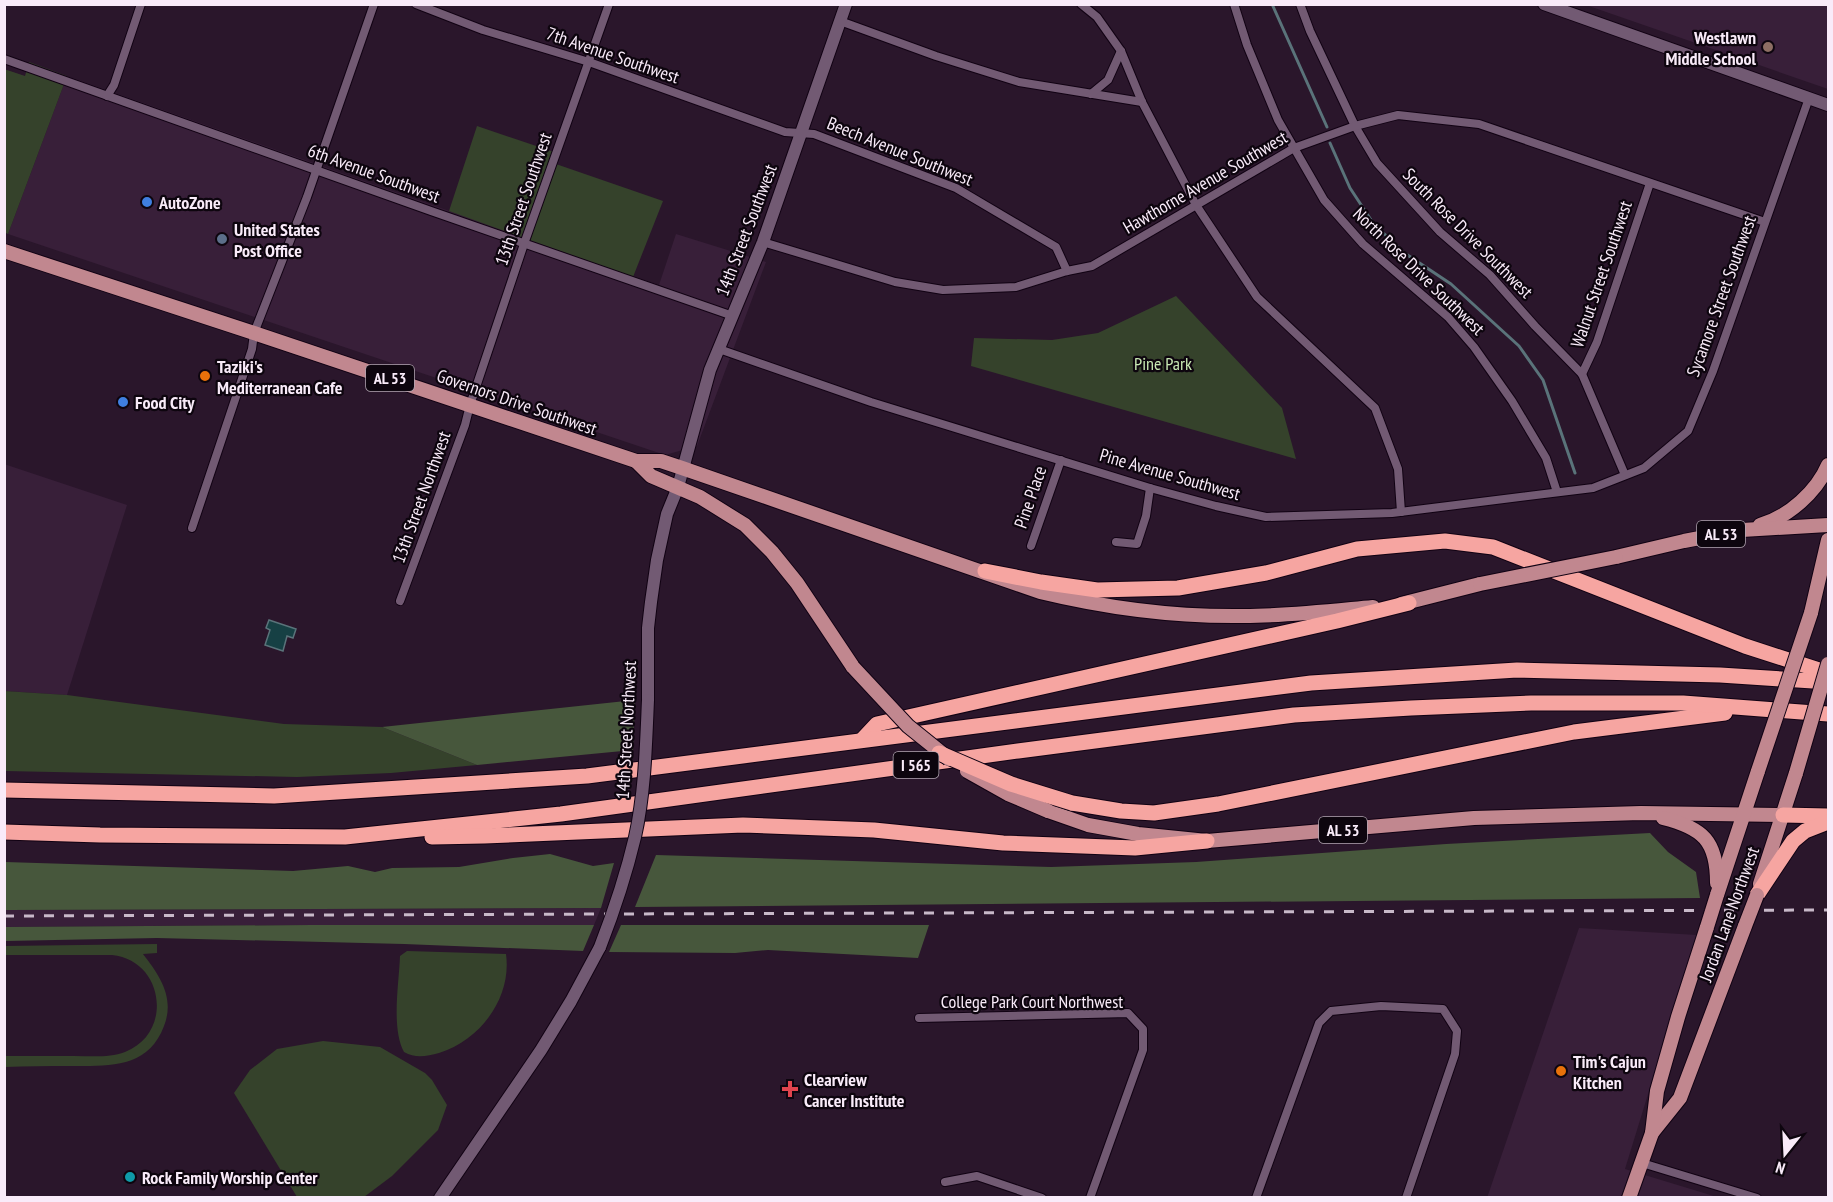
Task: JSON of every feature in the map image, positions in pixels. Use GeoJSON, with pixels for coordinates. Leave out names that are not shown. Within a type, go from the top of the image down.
{"type":"FeatureCollection","features":[{"type":"Feature","properties":{"kind":"highway"},"geometry":{"type":"LineString","coordinates":[[985,571],[1097,590],[1178,588],[1266,573],[1357,549],[1445,541],[1493,547],[1745,646],[1828,673]]}},
{"type":"Feature","properties":{"kind":"highway"},"geometry":{"type":"LineString","coordinates":[[862,740],[877,724],[1409,603]]}},
{"type":"Feature","properties":{"kind":"highway","name":"I 565"},"geometry":{"type":"LineString","coordinates":[[4,790],[274,796],[587,776],[1311,683],[1517,670],[1720,675],[1828,682]]}},
{"type":"Feature","properties":{"kind":"highway","name":"I 565"},"geometry":{"type":"LineString","coordinates":[[4,832],[345,837],[561,814],[1294,715],[1530,703],[1683,704],[1828,714]]}},
{"type":"Feature","properties":{"kind":"highway"},"geometry":{"type":"LineString","coordinates":[[939,753],[1011,784],[1072,803],[1121,811],[1155,813],[1208,806],[1574,732],[1761,709]]}},
{"type":"Feature","properties":{"kind":"highway"},"geometry":{"type":"LineString","coordinates":[[1783,815],[1828,816]]}},
{"type":"Feature","properties":{"kind":"highway"},"geometry":{"type":"LineString","coordinates":[[1757,894],[1793,841],[1805,831],[1828,822]]}},
{"type":"Feature","properties":{"kind":"highway"},"geometry":{"type":"LineString","coordinates":[[345,837],[484,836],[743,825],[874,830],[1003,843],[1135,848],[1207,841]]}},
{"type":"Feature","properties":{"kind":"main road","name":"Governors Drive Southwest"},"geometry":{"type":"LineString","coordinates":[[4,251],[636,461],[661,461],[985,571]]}},
{"type":"Feature","properties":{"kind":"main road","name":"AL 53"},"geometry":{"type":"LineString","coordinates":[[636,461],[651,476],[700,496],[745,525],[772,552],[797,583],[853,667],[908,726],[939,753],[1008,794],[1088,825],[1138,834],[1207,841],[1474,818],[1641,813],[1783,815]]}},
{"type":"Feature","properties":{"kind":"main road"},"geometry":{"type":"LineString","coordinates":[[1742,530],[1770,522],[1806,498],[1828,465]]}},
{"type":"Feature","properties":{"kind":"main road","name":"AL 53"},"geometry":{"type":"LineString","coordinates":[[985,571],[1040,592],[1083,603],[1169,614],[1244,616],[1320,612],[1409,603],[1480,584],[1742,530],[1828,525]]}},
{"type":"Feature","properties":{"kind":"main road","name":"Jordan Lane Northwest"},"geometry":{"type":"LineString","coordinates":[[1629,1197],[1652,1133],[1657,1091],[1678,1017],[1811,613],[1828,540]]}},
{"type":"Feature","properties":{"kind":"main road","name":"Jordan Lane Northwest"},"geometry":{"type":"LineString","coordinates":[[1652,1133],[1680,1098],[1745,926],[1783,815],[1828,664]]}},
{"type":"Feature","properties":{"kind":"main road","name":"AL 53"},"geometry":{"type":"LineString","coordinates":[[1641,813],[1679,822],[1695,828],[1703,836],[1713,850],[1717,868],[1717,895]]}},
{"type":"Feature","properties":{"kind":"street"},"geometry":{"type":"LineString","coordinates":[[107,96],[114,85],[141,4]]}},
{"type":"Feature","properties":{"kind":"street"},"geometry":{"type":"LineString","coordinates":[[192,528],[252,349],[254,333],[316,169],[374,4]]}},
{"type":"Feature","properties":{"kind":"street","name":"7th Avenue Southwest"},"geometry":{"type":"LineString","coordinates":[[416,4],[483,30],[589,62],[784,132],[800,133]]}},
{"type":"Feature","properties":{"kind":"street","name":"13th Street Southwest"},"geometry":{"type":"LineString","coordinates":[[470,405],[609,4]]}},
{"type":"Feature","properties":{"kind":"street","name":"14th Street Southwest"},"geometry":{"type":"LineString","coordinates":[[682,468],[710,370],[763,242],[846,4]]}},
{"type":"Feature","properties":{"kind":"street"},"geometry":{"type":"LineString","coordinates":[[1081,4],[1097,17],[1121,51],[1142,102],[1196,205],[1257,297],[1375,408],[1398,469],[1401,512]]}},
{"type":"Feature","properties":{"kind":"street","name":"North Rose Drive Southwest"},"geometry":{"type":"LineString","coordinates":[[1234,4],[1247,45],[1278,120],[1324,200],[1363,244],[1448,317],[1474,347],[1512,401],[1546,458],[1557,492]]}},
{"type":"Feature","properties":{"kind":"street","name":"South Rose Drive Southwest"},"geometry":{"type":"LineString","coordinates":[[1300,4],[1310,31],[1355,126],[1377,163],[1440,232],[1490,275],[1582,374],[1625,475]]}},
{"type":"Feature","properties":{"kind":"street"},"geometry":{"type":"LineString","coordinates":[[1544,4],[1828,105]]}},
{"type":"Feature","properties":{"kind":"street"},"geometry":{"type":"LineString","coordinates":[[840,21],[936,56],[1019,82],[1142,102]]}},
{"type":"Feature","properties":{"kind":"street"},"geometry":{"type":"LineString","coordinates":[[1091,94],[1108,80],[1121,51]]}},
{"type":"Feature","properties":{"kind":"street","name":"6th Avenue Southwest"},"geometry":{"type":"LineString","coordinates":[[4,59],[733,316]]}},
{"type":"Feature","properties":{"kind":"street","name":"Sycamore Street Southwest"},"geometry":{"type":"LineString","coordinates":[[1625,475],[1644,468],[1688,431],[1717,360],[1809,98]]}},
{"type":"Feature","properties":{"kind":"street","name":"Hawthorne Avenue Southwest"},"geometry":{"type":"LineString","coordinates":[[763,242],[895,282],[943,290],[1016,287],[1067,271],[1092,266],[1294,148],[1355,126],[1398,115],[1479,124],[1765,222]]}},
{"type":"Feature","properties":{"kind":"street","name":"Beech Avenue Southwest"},"geometry":{"type":"LineString","coordinates":[[800,133],[814,134],[956,188],[1056,247],[1067,271]]}},
{"type":"Feature","properties":{"kind":"street","name":"Walnut Street Southwest"},"geometry":{"type":"LineString","coordinates":[[1582,374],[1597,342],[1650,183]]}},
{"type":"Feature","properties":{"kind":"street","name":"Pine Avenue Southwest"},"geometry":{"type":"LineString","coordinates":[[719,349],[871,402],[1150,488],[1266,517],[1401,512],[1593,488],[1625,475]]}},
{"type":"Feature","properties":{"kind":"street","name":"13th Street Northwest"},"geometry":{"type":"LineString","coordinates":[[400,600],[465,425],[470,405]]}},
{"type":"Feature","properties":{"kind":"street","name":"Pine Place"},"geometry":{"type":"LineString","coordinates":[[1030,546],[1060,460]]}},
{"type":"Feature","properties":{"kind":"street","name":"14th Street Northwest"},"geometry":{"type":"LineString","coordinates":[[440,1197],[542,1050],[600,946],[618,900],[636,835],[646,762],[648,628],[653,582],[668,514],[682,468]]}},
{"type":"Feature","properties":{"kind":"street"},"geometry":{"type":"LineString","coordinates":[[1116,542],[1137,544],[1146,516],[1150,488]]}},
{"type":"Feature","properties":{"kind":"street"},"geometry":{"type":"LineString","coordinates":[[1256,1197],[1319,1023],[1331,1011],[1381,1006],[1443,1009],[1458,1031],[1455,1054],[1406,1197]]}},
{"type":"Feature","properties":{"kind":"street","name":"College Park Court Northwest"},"geometry":{"type":"LineString","coordinates":[[919,1018],[1128,1013],[1143,1029],[1143,1050],[1090,1197]]}},
{"type":"Feature","properties":{"kind":"street"},"geometry":{"type":"LineString","coordinates":[[1642,1163],[1757,1197]]}},
{"type":"Feature","properties":{"kind":"street"},"geometry":{"type":"LineString","coordinates":[[945,1182],[977,1176],[1042,1197]]}},
{"type":"Feature","properties":{"kind":"shaded area","name":"Westlawn Middle School"},"geometry":{"type":"Polygon","coordinates":[[[1586,5],[1828,5],[1828,89],[1586,5]]]}},
{"type":"Feature","properties":{"kind":"shaded area"},"geometry":{"type":"Polygon","coordinates":[[[67,76],[659,285],[676,234],[766,262],[697,446],[665,455],[8,234],[67,76]]]}},
{"type":"Feature","properties":{"kind":"shaded area"},"geometry":{"type":"Polygon","coordinates":[[[4,464],[127,505],[67,695],[5,691],[4,464]]]}},
{"type":"Feature","properties":{"kind":"shaded area"},"geometry":{"type":"Polygon","coordinates":[[[269,620],[296,629],[293,638],[287,636],[283,651],[265,645],[270,630],[266,628],[269,620]]]}},
{"type":"Feature","properties":{"kind":"shaded area"},"geometry":{"type":"Polygon","coordinates":[[[635,700],[633,750],[477,765],[382,727],[635,700]]]}},
{"type":"Feature","properties":{"kind":"shaded area"},"geometry":{"type":"Polygon","coordinates":[[[1650,833],[1668,852],[1696,872],[1700,898],[635,907],[656,855],[1051,867],[1196,862],[1446,844],[1650,833]]]}},
{"type":"Feature","properties":{"kind":"shaded area"},"geometry":{"type":"Polygon","coordinates":[[[550,854],[593,866],[614,863],[601,908],[5,910],[5,862],[293,871],[348,866],[375,872],[392,868],[459,867],[550,854]]]}},
{"type":"Feature","properties":{"kind":"shaded area"},"geometry":{"type":"Polygon","coordinates":[[[601,908],[594,925],[5,927],[4,910],[601,908]]]}},
{"type":"Feature","properties":{"kind":"shaded area"},"geometry":{"type":"Polygon","coordinates":[[[594,925],[583,951],[157,938],[5,941],[5,927],[594,925]]]}},
{"type":"Feature","properties":{"kind":"shaded area"},"geometry":{"type":"Polygon","coordinates":[[[621,925],[929,925],[918,958],[768,950],[735,953],[609,952],[621,925]]]}},
{"type":"Feature","properties":{"kind":"shaded area"},"geometry":{"type":"Polygon","coordinates":[[[1579,928],[1697,935],[1625,1169],[1717,1197],[1487,1198],[1579,928]]]}},
{"type":"Feature","properties":{"kind":"green space"},"geometry":{"type":"Polygon","coordinates":[[[29,62],[67,76],[8,234],[4,232],[4,69],[25,76],[29,62]]]}},
{"type":"Feature","properties":{"kind":"green space"},"geometry":{"type":"Polygon","coordinates":[[[477,126],[557,153],[553,163],[663,201],[633,277],[449,211],[477,126]]]}},
{"type":"Feature","properties":{"kind":"green space","name":"Pine Park"},"geometry":{"type":"Polygon","coordinates":[[[1176,296],[1282,408],[1296,459],[971,366],[974,338],[1052,340],[1098,333],[1176,296]]]}},
{"type":"Feature","properties":{"kind":"green space"},"geometry":{"type":"Polygon","coordinates":[[[4,691],[67,695],[284,724],[382,727],[477,765],[391,773],[297,777],[5,771],[4,691]]]}},
{"type":"Feature","properties":{"kind":"green space"},"geometry":{"type":"Polygon","coordinates":[[[157,944],[157,953],[143,954],[160,979],[168,1006],[164,1026],[157,1040],[148,1050],[137,1058],[112,1065],[5,1067],[5,1056],[100,1056],[125,1052],[141,1043],[151,1030],[156,1014],[156,998],[152,983],[143,970],[129,960],[112,955],[5,955],[5,946],[157,944]]]}},
{"type":"Feature","properties":{"kind":"green space"},"geometry":{"type":"Polygon","coordinates":[[[407,951],[506,954],[507,970],[504,986],[499,1001],[490,1015],[468,1038],[439,1053],[413,1056],[404,1052],[400,1042],[397,992],[400,956],[407,951]]]}},
{"type":"Feature","properties":{"kind":"green space"},"geometry":{"type":"Polygon","coordinates":[[[323,1041],[380,1047],[425,1073],[432,1080],[447,1105],[438,1130],[392,1176],[364,1197],[297,1197],[234,1093],[250,1070],[277,1049],[323,1041]]]}},
{"type":"Feature","properties":{"kind":"waterway"},"geometry":{"type":"LineString","coordinates":[[1272,4],[1327,127]]}},
{"type":"Feature","properties":{"kind":"waterway"},"geometry":{"type":"LineString","coordinates":[[1330,143],[1350,188],[1373,223],[1403,252],[1451,284],[1519,346],[1543,380],[1575,473]]}},
{"type":"Feature","properties":{"kind":"railway"},"geometry":{"type":"LineString","coordinates":[[4,916],[1828,910]]}},
{"type":"Feature","properties":{"kind":"place","name":"Westlawn Middle School"},"geometry":{"type":"Point","coordinates":[1768,47]}},
{"type":"Feature","properties":{"kind":"place","name":"AutoZone"},"geometry":{"type":"Point","coordinates":[147,202]}},
{"type":"Feature","properties":{"kind":"place","name":"United States Post Office"},"geometry":{"type":"Point","coordinates":[222,239]}},
{"type":"Feature","properties":{"kind":"place","name":"Taziki's Mediterranean Cafe"},"geometry":{"type":"Point","coordinates":[205,376]}},
{"type":"Feature","properties":{"kind":"place","name":"Food City"},"geometry":{"type":"Point","coordinates":[123,402]}},
{"type":"Feature","properties":{"kind":"place","name":"Tim's Cajun Kitchen"},"geometry":{"type":"Point","coordinates":[1561,1071]}},
{"type":"Feature","properties":{"kind":"place","name":"Clearview Cancer Institute"},"geometry":{"type":"Point","coordinates":[790,1089]}},
{"type":"Feature","properties":{"kind":"place","name":"Rock Family Worship Center"},"geometry":{"type":"Point","coordinates":[130,1177]}}]}
